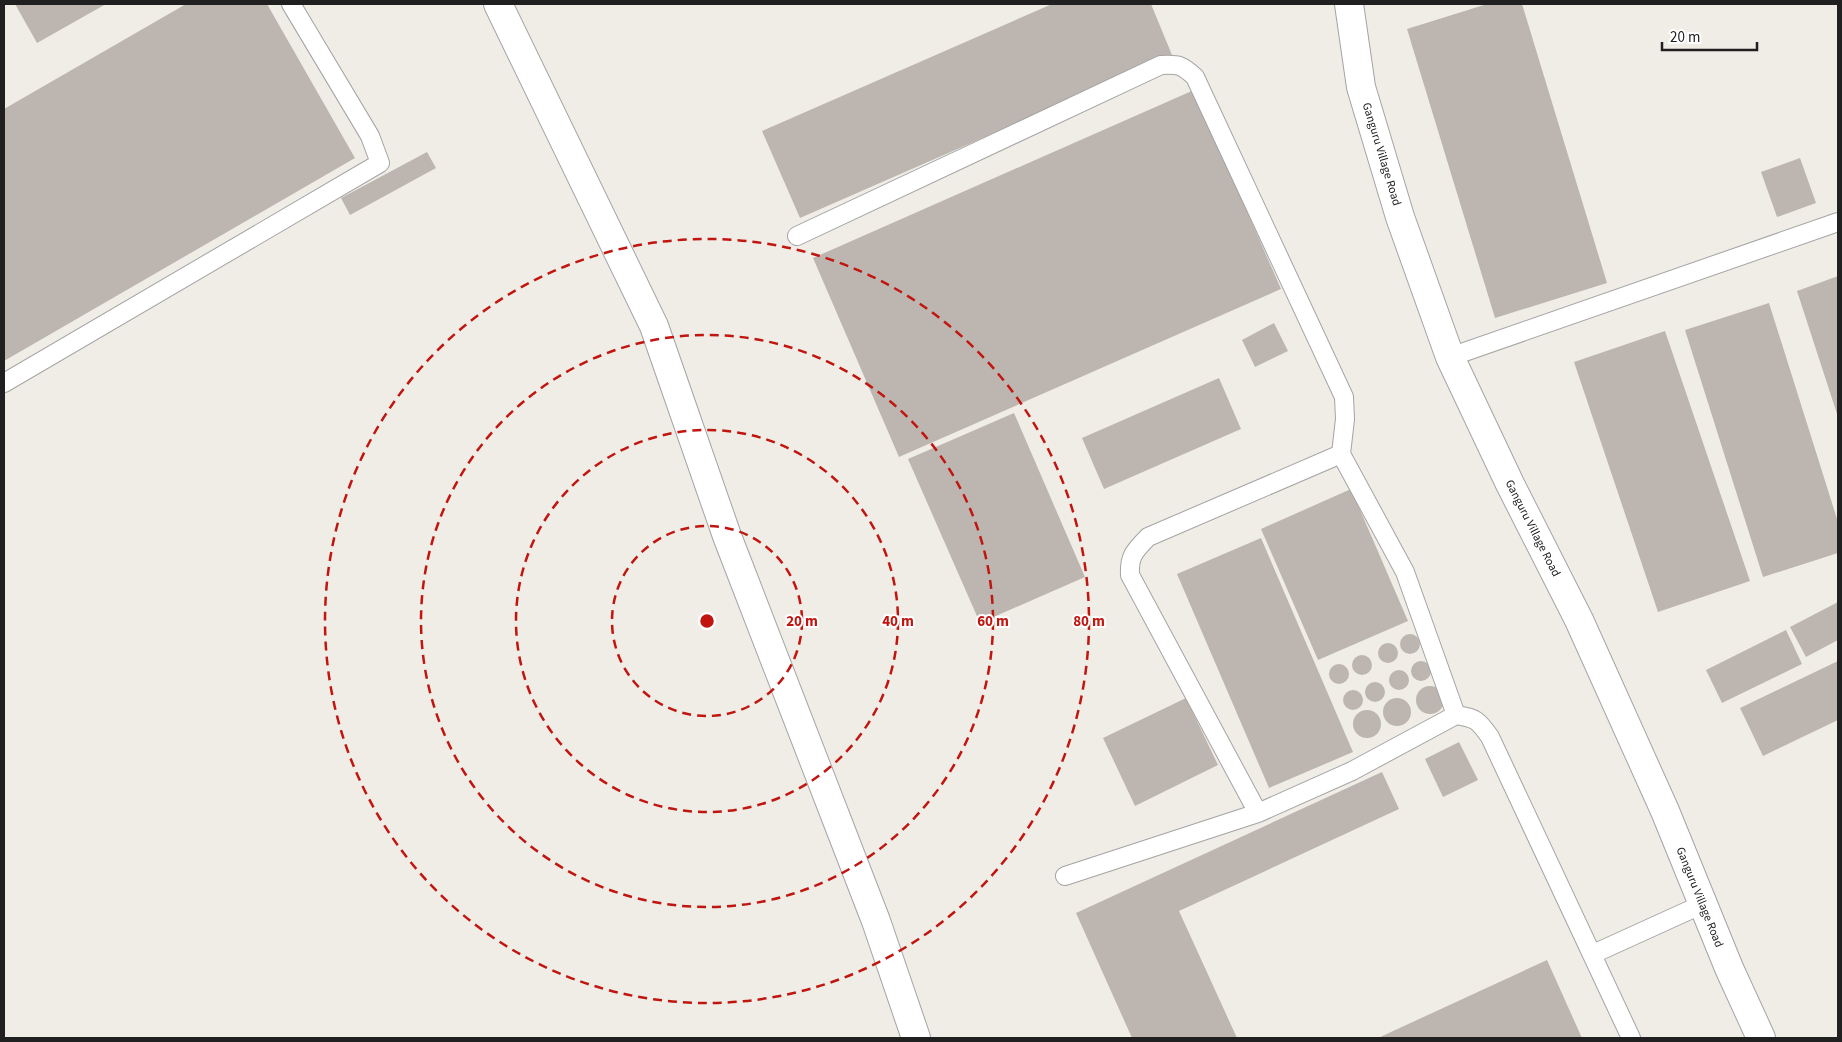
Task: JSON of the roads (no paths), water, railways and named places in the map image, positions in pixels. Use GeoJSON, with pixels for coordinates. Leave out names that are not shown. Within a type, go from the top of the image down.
{"type":"FeatureCollection","features":[{"type":"Feature","properties":{"kind":"street"},"geometry":{"type":"LineString","coordinates":[[498,4],[654,326],[727,536],[876,921],[916,1038]]}},
{"type":"Feature","properties":{"kind":"street","name":"Ganguru Village Road"},"geometry":{"type":"LineString","coordinates":[[1349,4],[1362,87],[1400,217],[1450,357],[1510,484],[1580,620],[1665,811],[1729,968],[1761,1038]]}},
{"type":"Feature","properties":{"kind":"lane"},"geometry":{"type":"LineString","coordinates":[[4,383],[380,163],[370,136],[290,4]]}},
{"type":"Feature","properties":{"kind":"lane"},"geometry":{"type":"LineString","coordinates":[[797,236],[1161,65],[1176,64],[1184,66],[1195,77],[1344,397],[1346,419],[1341,454],[1405,572],[1456,715]]}},
{"type":"Feature","properties":{"kind":"lane"},"geometry":{"type":"LineString","coordinates":[[1450,357],[1838,222]]}},
{"type":"Feature","properties":{"kind":"lane"},"geometry":{"type":"LineString","coordinates":[[1258,813],[1130,575],[1130,561],[1137,548],[1148,537],[1341,454]]}},
{"type":"Feature","properties":{"kind":"lane"},"geometry":{"type":"LineString","coordinates":[[1065,876],[1258,813],[1352,772],[1456,715],[1473,718],[1482,725],[1490,737],[1631,1038]]}},
{"type":"Feature","properties":{"kind":"lane"},"geometry":{"type":"LineString","coordinates":[[1592,954],[1703,904]]}}]}
